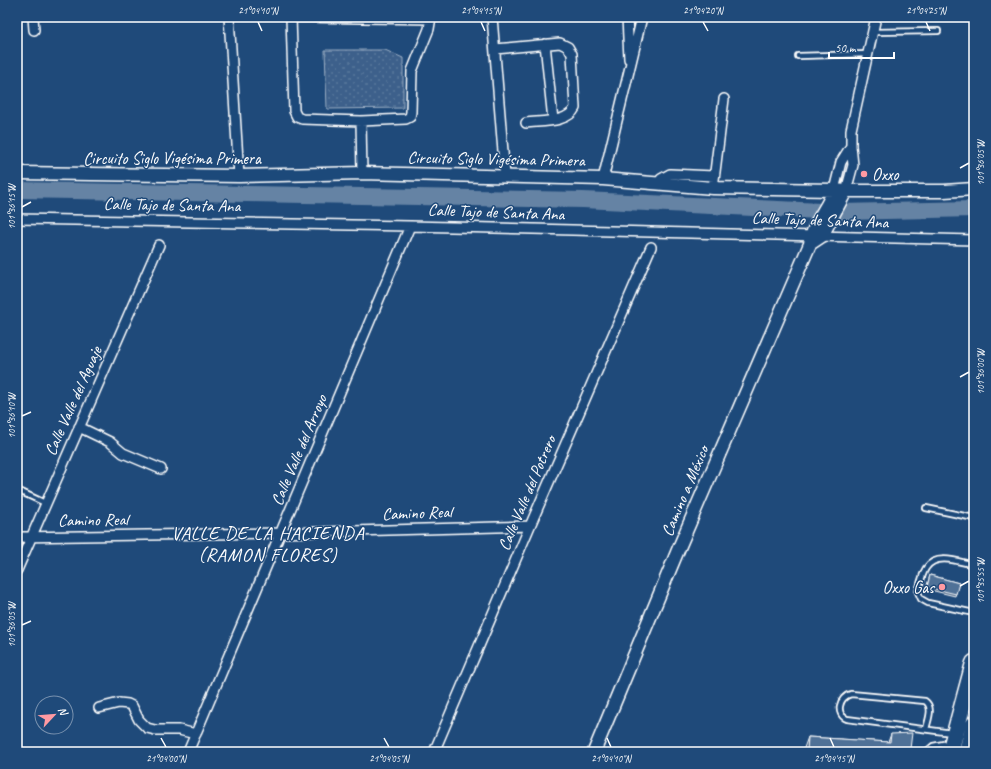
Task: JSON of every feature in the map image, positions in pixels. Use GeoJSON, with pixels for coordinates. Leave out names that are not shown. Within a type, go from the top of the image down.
{"type":"FeatureCollection","features":[{"type":"Feature","properties":{"kind":"highway"},"geometry":{"type":"LineString","coordinates":[[953,742],[974,663]]}},
{"type":"Feature","properties":{"kind":"highway"},"geometry":{"type":"LineString","coordinates":[[966,752],[974,724]]}},
{"type":"Feature","properties":{"kind":"main road","name":"Circuito Siglo Vigésima Primera"},"geometry":{"type":"LineString","coordinates":[[17,173],[239,176],[362,173],[505,176],[602,179],[713,188],[838,195],[974,189]]}},
{"type":"Feature","properties":{"kind":"main road","name":"Camino a México"},"geometry":{"type":"LineString","coordinates":[[594,752],[678,550],[816,235],[838,195]]}},
{"type":"Feature","properties":{"kind":"street"},"geometry":{"type":"LineString","coordinates":[[33,17],[34,30]]}},
{"type":"Feature","properties":{"kind":"street"},"geometry":{"type":"LineString","coordinates":[[229,17],[239,176]]}},
{"type":"Feature","properties":{"kind":"street"},"geometry":{"type":"LineString","coordinates":[[292,17],[431,18],[429,29],[412,70],[410,118],[406,120],[362,121],[302,119],[297,116],[294,112],[292,17]]}},
{"type":"Feature","properties":{"kind":"street"},"geometry":{"type":"LineString","coordinates":[[492,17],[505,176]]}},
{"type":"Feature","properties":{"kind":"street"},"geometry":{"type":"LineString","coordinates":[[627,17],[629,70]]}},
{"type":"Feature","properties":{"kind":"street"},"geometry":{"type":"LineString","coordinates":[[602,179],[642,17]]}},
{"type":"Feature","properties":{"kind":"street"},"geometry":{"type":"LineString","coordinates":[[838,195],[841,162],[851,146],[851,130],[876,17]]}},
{"type":"Feature","properties":{"kind":"street"},"geometry":{"type":"LineString","coordinates":[[495,49],[560,43],[568,47],[572,54],[575,108],[573,114],[553,120],[526,123]]}},
{"type":"Feature","properties":{"kind":"street"},"geometry":{"type":"LineString","coordinates":[[545,44],[553,120]]}},
{"type":"Feature","properties":{"kind":"street"},"geometry":{"type":"LineString","coordinates":[[713,188],[724,99]]}},
{"type":"Feature","properties":{"kind":"street"},"geometry":{"type":"LineString","coordinates":[[362,121],[362,173]]}},
{"type":"Feature","properties":{"kind":"street"},"geometry":{"type":"LineString","coordinates":[[658,184],[661,179],[670,174],[714,176]]}},
{"type":"Feature","properties":{"kind":"street","name":"Calle Tajo de Santa Ana"},"geometry":{"type":"LineString","coordinates":[[17,219],[410,226],[974,240]]}},
{"type":"Feature","properties":{"kind":"street","name":"Calle Valle del Arroyo"},"geometry":{"type":"LineString","coordinates":[[188,752],[410,226]]}},
{"type":"Feature","properties":{"kind":"street","name":"Calle Valle del Aguaje"},"geometry":{"type":"LineString","coordinates":[[17,570],[159,245]]}},
{"type":"Feature","properties":{"kind":"street","name":"Calle Valle del Potrero"},"geometry":{"type":"LineString","coordinates":[[434,752],[651,247]]}},
{"type":"Feature","properties":{"kind":"street"},"geometry":{"type":"LineString","coordinates":[[79,427],[110,442],[123,453],[162,469]]}},
{"type":"Feature","properties":{"kind":"street","name":"Camino Real"},"geometry":{"type":"LineString","coordinates":[[17,537],[281,533],[530,526]]}},
{"type":"Feature","properties":{"kind":"street"},"geometry":{"type":"LineString","coordinates":[[99,708],[119,703],[128,704],[132,706],[139,720],[147,728],[155,730],[179,730],[196,734]]}},
{"type":"Feature","properties":{"kind":"lane"},"geometry":{"type":"LineString","coordinates":[[872,32],[938,31]]}},
{"type":"Feature","properties":{"kind":"lane"},"geometry":{"type":"LineString","coordinates":[[798,56],[868,54]]}},
{"type":"Feature","properties":{"kind":"lane"},"geometry":{"type":"LineString","coordinates":[[17,490],[45,503]]}},
{"type":"Feature","properties":{"kind":"lane"},"geometry":{"type":"LineString","coordinates":[[926,508],[974,518]]}},
{"type":"Feature","properties":{"kind":"lane"},"geometry":{"type":"LineString","coordinates":[[974,565],[945,559],[930,563],[925,569],[918,592],[921,599],[928,603],[974,613]]}},
{"type":"Feature","properties":{"kind":"lane"},"geometry":{"type":"LineString","coordinates":[[926,729],[930,707],[925,701],[851,694],[842,699],[840,712],[842,716],[847,719],[926,729],[953,742]]}},
{"type":"Feature","properties":{"kind":"lane"},"geometry":{"type":"LineString","coordinates":[[926,752],[933,746],[953,742]]}},
{"type":"Feature","properties":{"kind":"shaded area"},"geometry":{"type":"Polygon","coordinates":[[[325,50],[385,50],[403,58],[403,108],[327,109],[325,50]]]}},
{"type":"Feature","properties":{"kind":"building","name":"Oxxo Gas"},"geometry":{"type":"Polygon","coordinates":[[[930,575],[959,583],[956,594],[927,587],[930,575]]]}},
{"type":"Feature","properties":{"kind":"building"},"geometry":{"type":"Polygon","coordinates":[[[912,733],[910,749],[915,749],[915,752],[807,751],[808,737],[890,742],[891,734],[912,733]]]}},
{"type":"Feature","properties":{"kind":"waterway"},"geometry":{"type":"LineString","coordinates":[[17,190],[583,200],[842,212],[974,209]]}},
{"type":"Feature","properties":{"kind":"place","name":"Oxxo"},"geometry":{"type":"Point","coordinates":[864,174]}},
{"type":"Feature","properties":{"kind":"place","name":"Oxxo Gas"},"geometry":{"type":"Point","coordinates":[942,587]}},
{"type":"Feature","properties":{"kind":"district","name":"VALLE DE LA HACIENDA (RAMON FLORES)"},"geometry":{"type":"Point","coordinates":[268,544]}}]}
